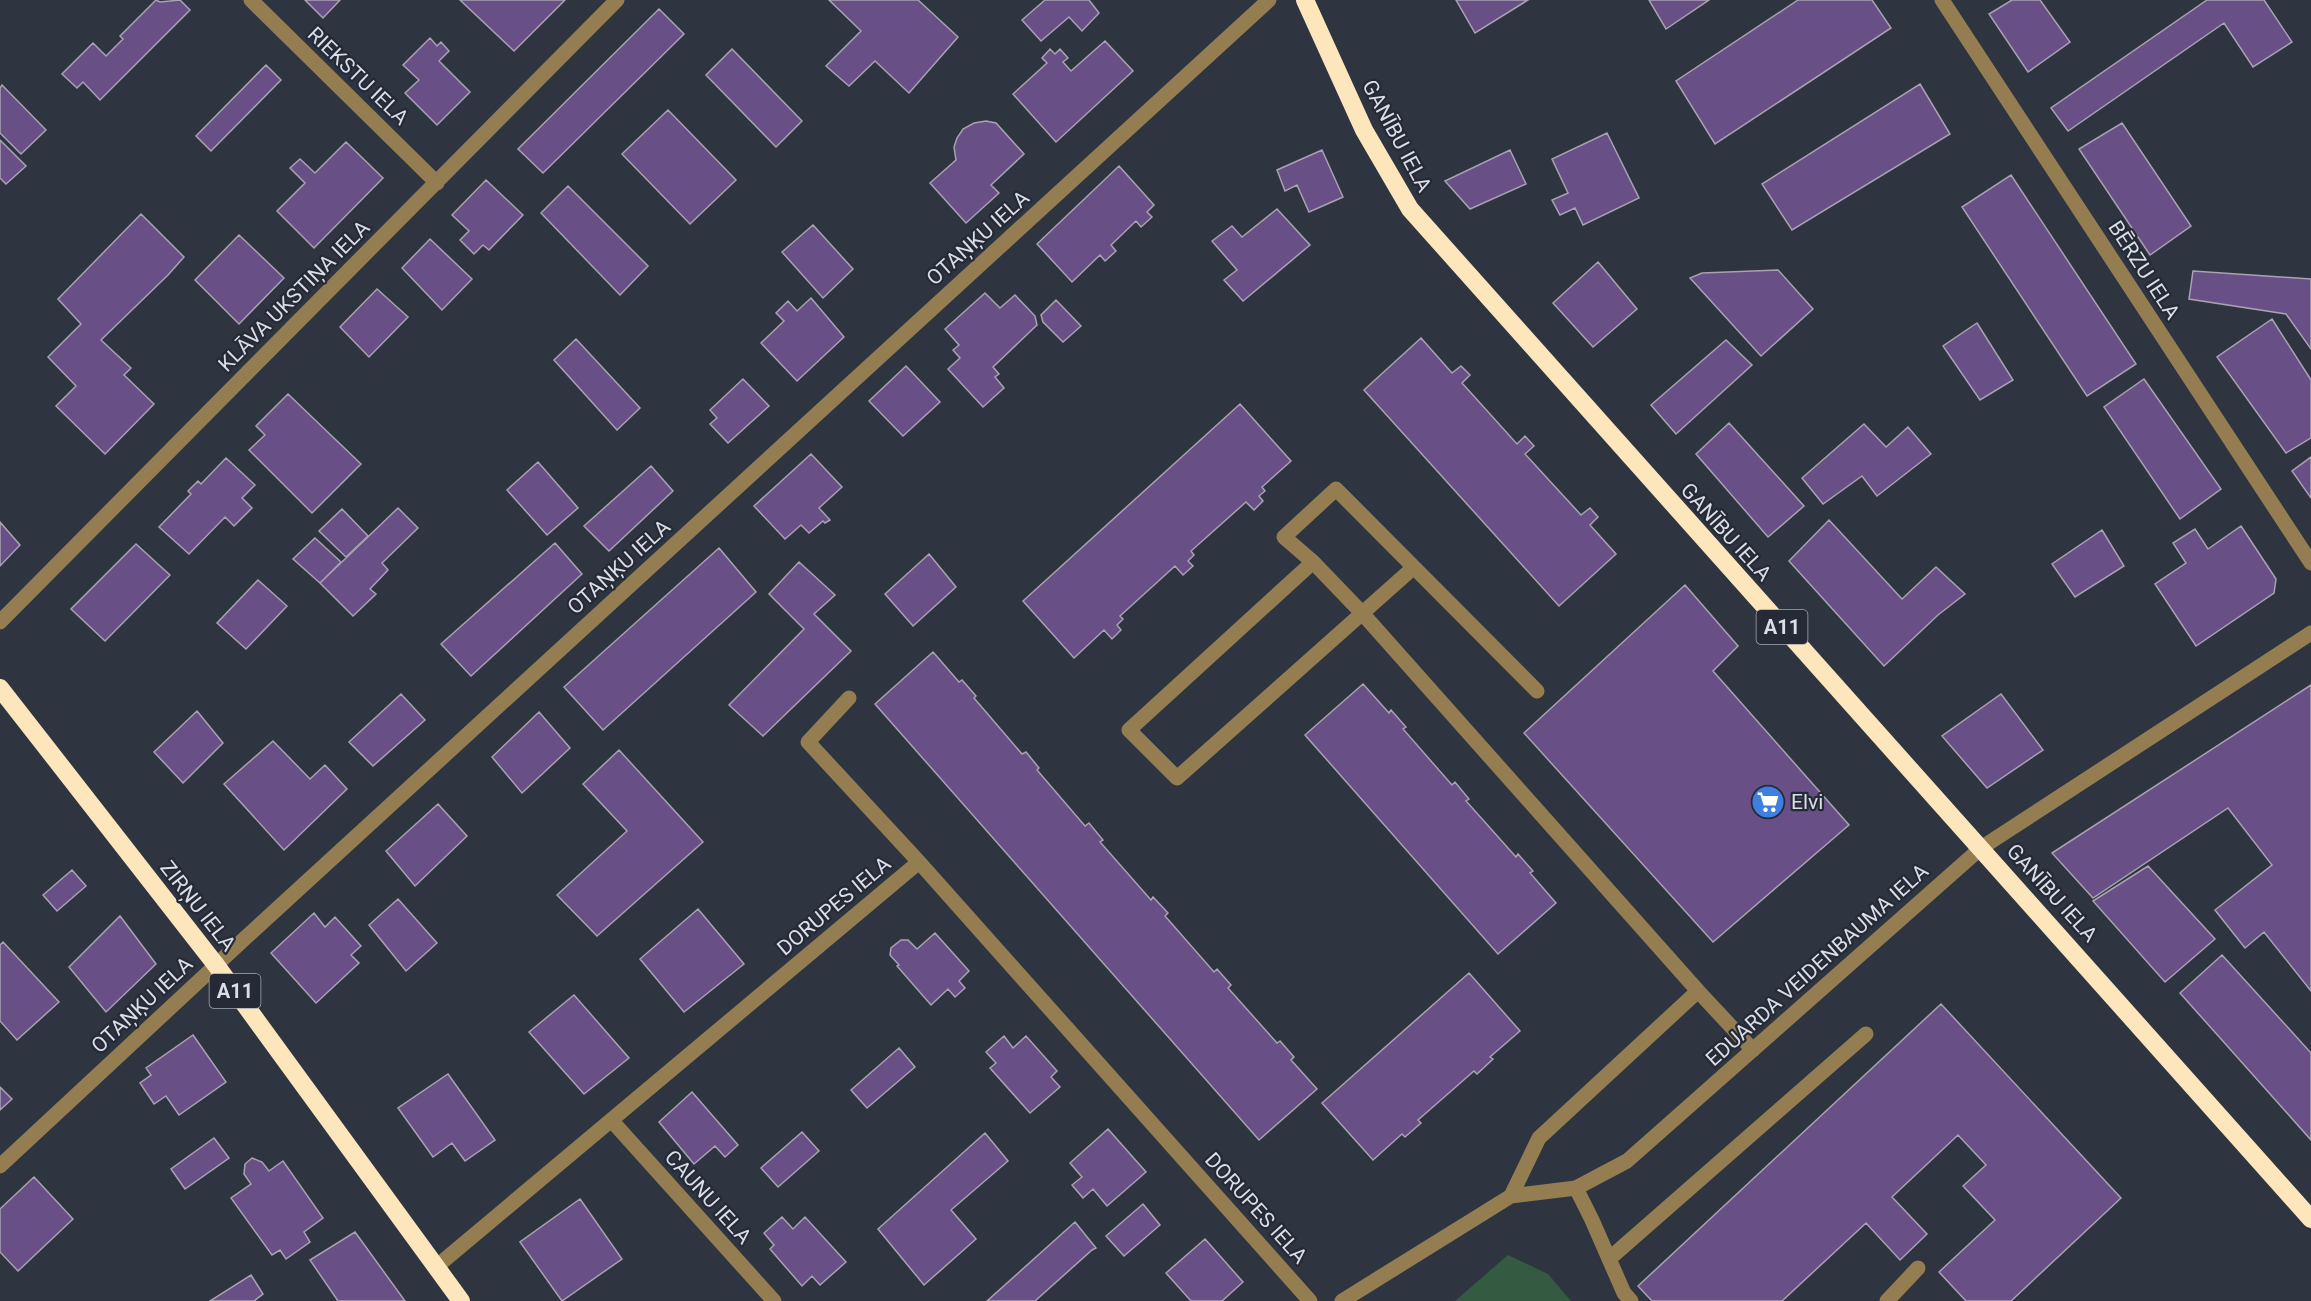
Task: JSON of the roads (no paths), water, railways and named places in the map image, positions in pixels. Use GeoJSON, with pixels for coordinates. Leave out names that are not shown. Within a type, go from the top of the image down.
{"type":"FeatureCollection","features":[{"type":"Feature","properties":{"kind":"highway","name":"GANĪBU IELA"},"geometry":{"type":"LineString","coordinates":[[1305,0],[1364,130],[1410,209],[2311,1219]]}},
{"type":"Feature","properties":{"kind":"highway","name":"ZIRŅU IELA"},"geometry":{"type":"LineString","coordinates":[[0,688],[216,965],[461,1301]]}},
{"type":"Feature","properties":{"kind":"street","name":"RIEKSTU IELA"},"geometry":{"type":"LineString","coordinates":[[250,0],[437,183]]}},
{"type":"Feature","properties":{"kind":"street","name":"KLĀVA UKSTIŅA IELA"},"geometry":{"type":"LineString","coordinates":[[0,622],[617,0]]}},
{"type":"Feature","properties":{"kind":"street","name":"OTAŅĶU IELA"},"geometry":{"type":"LineString","coordinates":[[0,1166],[216,965],[1269,0]]}},
{"type":"Feature","properties":{"kind":"street","name":"BĒRZU IELA"},"geometry":{"type":"LineString","coordinates":[[1942,0],[2311,563]]}},
{"type":"Feature","properties":{"kind":"street"},"geometry":{"type":"LineString","coordinates":[[1537,691],[1336,489],[1284,537],[1362,613],[1753,1050]]}},
{"type":"Feature","properties":{"kind":"street"},"geometry":{"type":"LineString","coordinates":[[1312,562],[1129,730],[1177,778],[1413,568]]}},
{"type":"Feature","properties":{"kind":"street","name":"EDUARDA VEIDENBAUMA IELA"},"geometry":{"type":"LineString","coordinates":[[1342,1301],[1511,1196],[1576,1188],[1627,1161],[1982,848],[2311,633]]}},
{"type":"Feature","properties":{"kind":"street"},"geometry":{"type":"LineString","coordinates":[[849,698],[808,742],[919,862]]}},
{"type":"Feature","properties":{"kind":"street","name":"DORUPES IELA"},"geometry":{"type":"LineString","coordinates":[[436,1267],[919,862],[1310,1301]]}},
{"type":"Feature","properties":{"kind":"street"},"geometry":{"type":"LineString","coordinates":[[1511,1196],[1539,1138],[1698,991]]}},
{"type":"Feature","properties":{"kind":"street"},"geometry":{"type":"LineString","coordinates":[[1609,1259],[1866,1034]]}},
{"type":"Feature","properties":{"kind":"street","name":"CAUNU IELA"},"geometry":{"type":"LineString","coordinates":[[612,1121],[774,1301]]}},
{"type":"Feature","properties":{"kind":"street"},"geometry":{"type":"LineString","coordinates":[[1576,1188],[1624,1293],[1631,1301]]}},
{"type":"Feature","properties":{"kind":"street"},"geometry":{"type":"LineString","coordinates":[[1887,1301],[1918,1268]]}},
{"type":"Feature","properties":{"kind":"place","name":"Elvi"},"geometry":{"type":"Point","coordinates":[1768,802]}}]}
